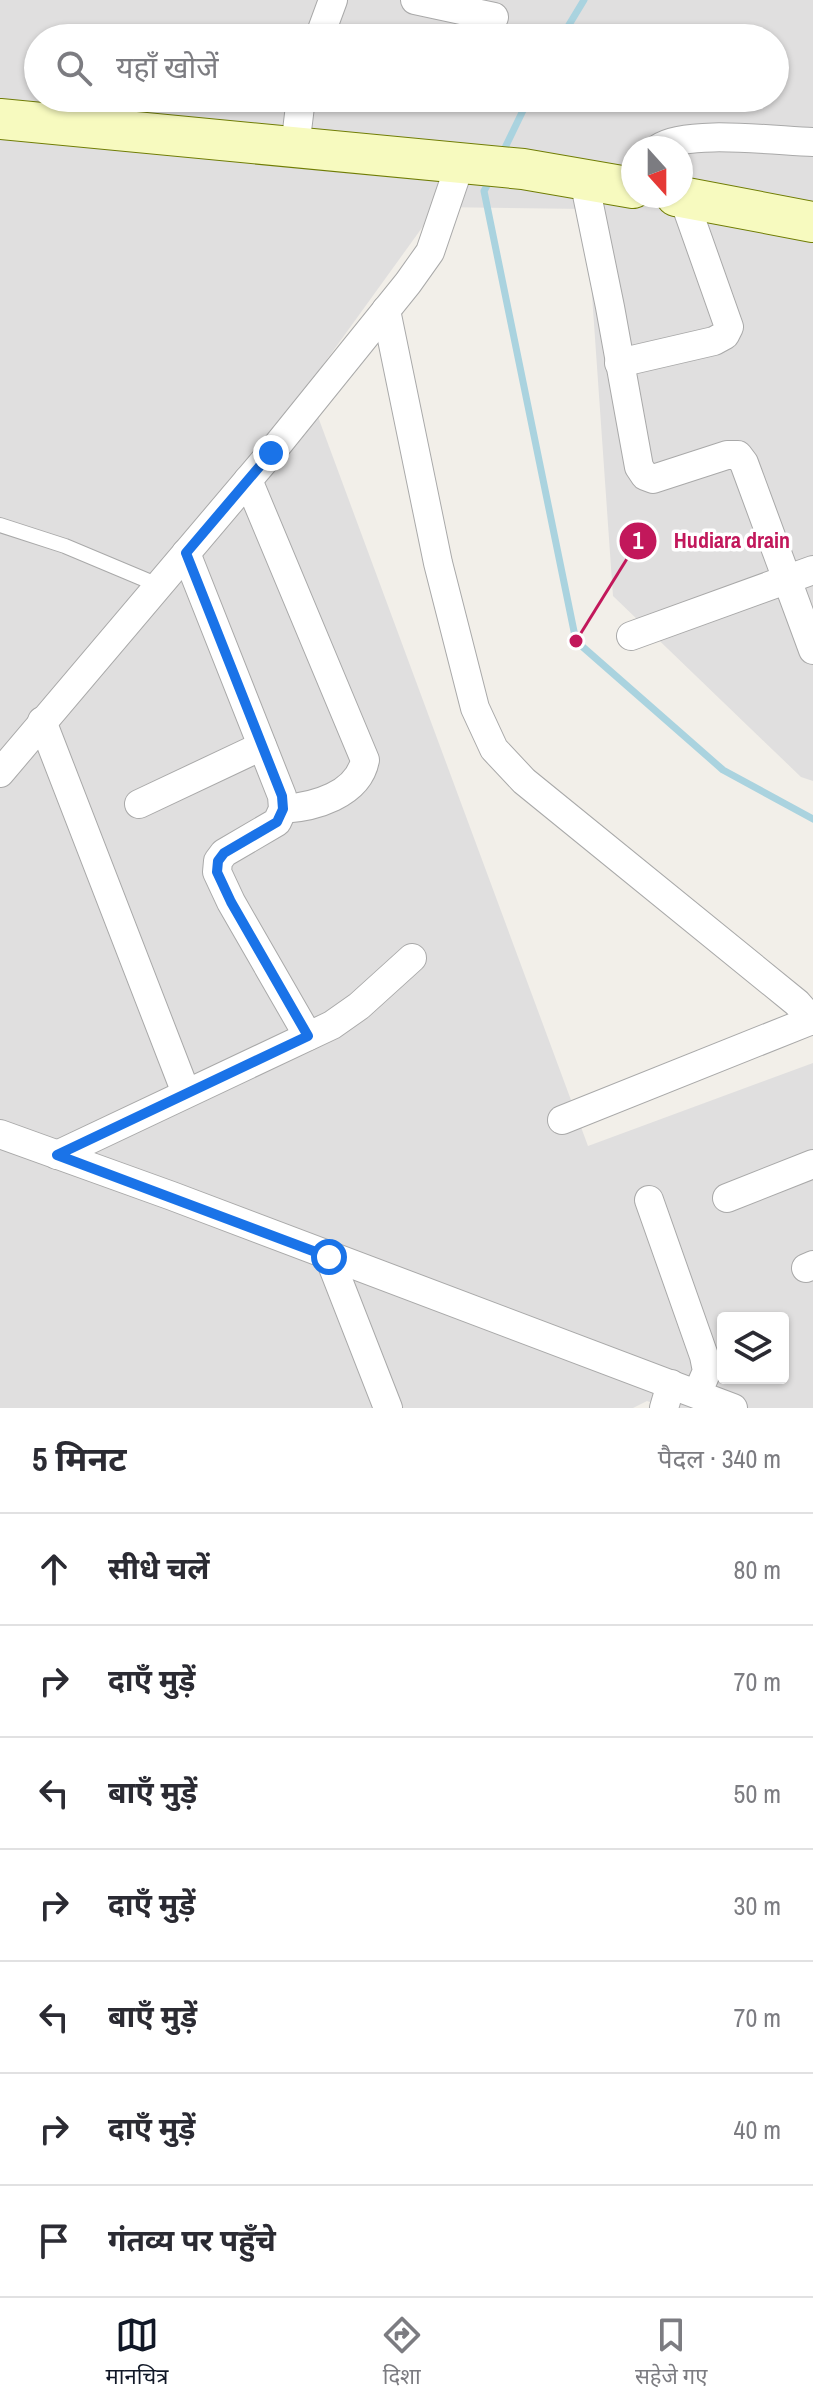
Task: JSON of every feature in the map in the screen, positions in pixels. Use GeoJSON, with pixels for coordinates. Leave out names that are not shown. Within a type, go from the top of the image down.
{"type":"FeatureCollection","features":[{"type":"Feature","properties":{"kind":"street"},"geometry":{"type":"LineString","coordinates":[[324,24],[333,0]]}},
{"type":"Feature","properties":{"kind":"street"},"geometry":{"type":"LineString","coordinates":[[415,0],[494,17]]}},
{"type":"Feature","properties":{"kind":"street"},"geometry":{"type":"LineString","coordinates":[[295,147],[299,112]]}},
{"type":"Feature","properties":{"kind":"street"},"geometry":{"type":"LineString","coordinates":[[0,119],[523,169],[621,186]]}},
{"type":"Feature","properties":{"kind":"street"},"geometry":{"type":"LineString","coordinates":[[693,138],[813,142]]}},
{"type":"Feature","properties":{"kind":"street"},"geometry":{"type":"LineString","coordinates":[[0,773],[248,480],[386,310],[430,252],[466,164]]}},
{"type":"Feature","properties":{"kind":"street"},"geometry":{"type":"LineString","coordinates":[[584,180],[639,467],[645,476],[653,479],[727,455],[738,455],[800,574],[813,650]]}},
{"type":"Feature","properties":{"kind":"street"},"geometry":{"type":"LineString","coordinates":[[693,200],[813,222]]}},
{"type":"Feature","properties":{"kind":"street"},"geometry":{"type":"LineString","coordinates":[[619,363],[714,341],[725,335],[729,327],[683,208]]}},
{"type":"Feature","properties":{"kind":"street"},"geometry":{"type":"LineString","coordinates":[[386,310],[438,563],[475,708],[494,749],[524,781],[797,1003],[812,1020],[562,1120]]}},
{"type":"Feature","properties":{"kind":"street"},"geometry":{"type":"LineString","coordinates":[[248,480],[365,760],[356,782],[338,794],[303,808],[283,809]]}},
{"type":"Feature","properties":{"kind":"street"},"geometry":{"type":"LineString","coordinates":[[186,553],[282,796],[283,809],[277,822],[224,853],[218,861],[217,872],[308,1036]]}},
{"type":"Feature","properties":{"kind":"street"},"geometry":{"type":"LineString","coordinates":[[631,636],[800,574]]}},
{"type":"Feature","properties":{"kind":"street"},"geometry":{"type":"LineString","coordinates":[[42,721],[186,1093]]}},
{"type":"Feature","properties":{"kind":"street"},"geometry":{"type":"LineString","coordinates":[[139,804],[262,746]]}},
{"type":"Feature","properties":{"kind":"street"},"geometry":{"type":"LineString","coordinates":[[57,1155],[332,1025],[359,1006],[412,958]]}},
{"type":"Feature","properties":{"kind":"street"},"geometry":{"type":"LineString","coordinates":[[0,1134],[329,1257],[678,1395],[733,1408]]}},
{"type":"Feature","properties":{"kind":"street"},"geometry":{"type":"LineString","coordinates":[[727,1198],[813,1164]]}},
{"type":"Feature","properties":{"kind":"street"},"geometry":{"type":"LineString","coordinates":[[649,1200],[707,1371],[678,1395]]}},
{"type":"Feature","properties":{"kind":"street"},"geometry":{"type":"LineString","coordinates":[[329,1257],[388,1408]]}},
{"type":"Feature","properties":{"kind":"lane"},"geometry":{"type":"LineString","coordinates":[[0,525],[65,546],[158,585]]}},
{"type":"Feature","properties":{"kind":"shaded area"},"geometry":{"type":"Polygon","coordinates":[[[0,0],[813,0],[813,781],[801,777],[613,596],[586,209],[437,207],[307,387],[588,1146],[813,1063],[813,1408],[666,1408],[647,1401],[633,1408],[0,1408],[0,0]]]}},
{"type":"Feature","properties":{"kind":"waterway"},"geometry":{"type":"LineString","coordinates":[[569,24],[584,0]]}},
{"type":"Feature","properties":{"kind":"waterway"},"geometry":{"type":"LineString","coordinates":[[502,154],[522,112]]}},
{"type":"Feature","properties":{"kind":"waterway"},"geometry":{"type":"LineString","coordinates":[[490,180],[484,191],[576,641],[723,770],[813,819]]}},
{"type":"Feature","properties":{"kind":"place","name":"Hudiara drain"},"geometry":{"type":"Point","coordinates":[576,641]}},
{"type":"Feature","properties":{"kind":"route"},"geometry":{"type":"LineString","coordinates":[[271,453],[186,553],[282,796],[283,809],[277,822],[224,853],[218,861],[217,872],[308,1036],[57,1155],[329,1257]]}}]}
